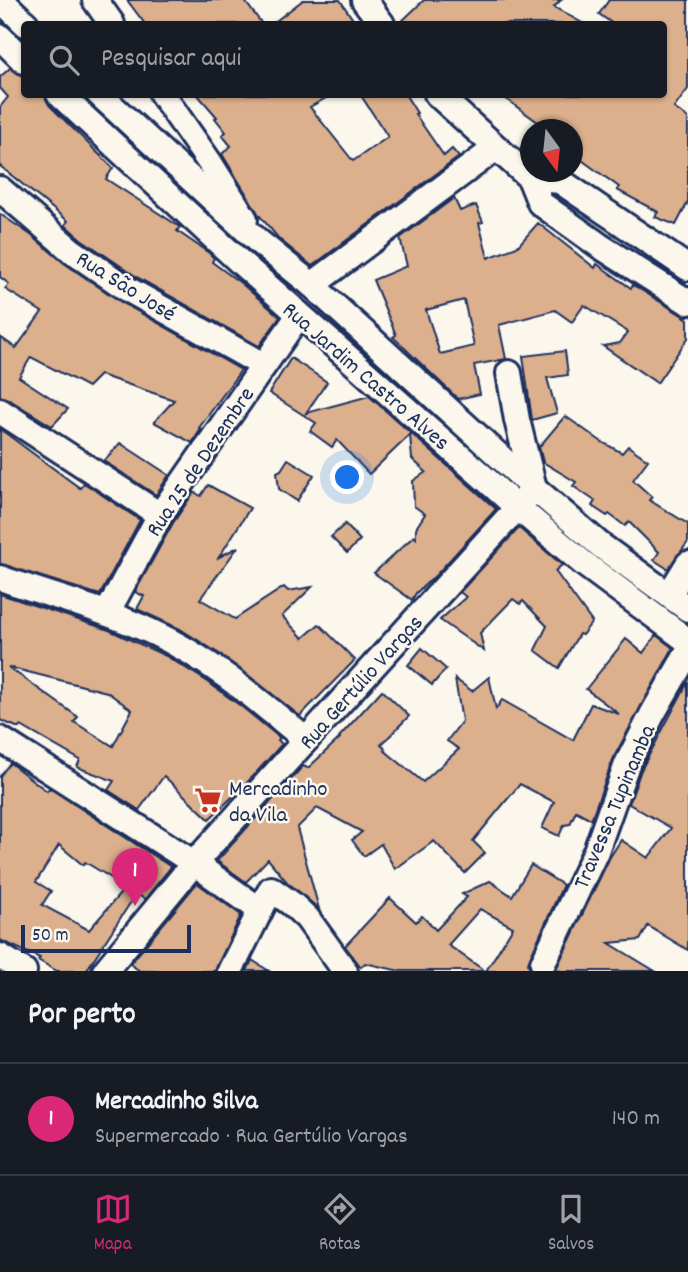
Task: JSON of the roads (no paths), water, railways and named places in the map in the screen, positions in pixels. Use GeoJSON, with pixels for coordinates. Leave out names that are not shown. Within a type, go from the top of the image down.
{"type":"FeatureCollection","features":[{"type":"Feature","properties":{"kind":"street"},"geometry":{"type":"LineString","coordinates":[[1,0],[23,21]]}},
{"type":"Feature","properties":{"kind":"street"},"geometry":{"type":"LineString","coordinates":[[95,0],[110,21]]}},
{"type":"Feature","properties":{"kind":"street"},"geometry":{"type":"LineString","coordinates":[[364,0],[380,21]]}},
{"type":"Feature","properties":{"kind":"street"},"geometry":{"type":"LineString","coordinates":[[0,37],[21,58]]}},
{"type":"Feature","properties":{"kind":"street","name":"Rua Jardim Castro Alves"},"geometry":{"type":"LineString","coordinates":[[63,98],[121,155],[517,507],[583,563],[688,641]]}},
{"type":"Feature","properties":{"kind":"street","name":"Rua Jardim Castro Alves"},"geometry":{"type":"LineString","coordinates":[[103,98],[259,243],[312,285],[534,488],[600,545],[678,602]]}},
{"type":"Feature","properties":{"kind":"street"},"geometry":{"type":"LineString","coordinates":[[165,98],[218,175],[259,243]]}},
{"type":"Feature","properties":{"kind":"street"},"geometry":{"type":"LineString","coordinates":[[441,98],[520,169]]}},
{"type":"Feature","properties":{"kind":"street"},"geometry":{"type":"LineString","coordinates":[[312,285],[496,148]]}},
{"type":"Feature","properties":{"kind":"street"},"geometry":{"type":"LineString","coordinates":[[532,182],[540,203],[600,246],[688,302]]}},
{"type":"Feature","properties":{"kind":"street"},"geometry":{"type":"LineString","coordinates":[[561,182],[688,268]]}},
{"type":"Feature","properties":{"kind":"street","name":"Rua São José"},"geometry":{"type":"LineString","coordinates":[[0,190],[72,251],[129,290],[263,365]]}},
{"type":"Feature","properties":{"kind":"street","name":"Rua 25 de Dezembre"},"geometry":{"type":"LineString","coordinates":[[107,613],[160,515],[299,315]]}},
{"type":"Feature","properties":{"kind":"street"},"geometry":{"type":"LineString","coordinates":[[509,373],[517,420],[534,488]]}},
{"type":"Feature","properties":{"kind":"street"},"geometry":{"type":"LineString","coordinates":[[0,411],[160,515]]}},
{"type":"Feature","properties":{"kind":"street","name":"Rua Gertúlio Vargas"},"geometry":{"type":"LineString","coordinates":[[105,971],[194,863],[534,488]]}},
{"type":"Feature","properties":{"kind":"street"},"geometry":{"type":"LineString","coordinates":[[678,602],[688,564]]}},
{"type":"Feature","properties":{"kind":"street"},"geometry":{"type":"LineString","coordinates":[[0,578],[107,613],[155,633],[221,673],[306,740]]}},
{"type":"Feature","properties":{"kind":"street","name":"Travessa Tupinamba"},"geometry":{"type":"LineString","coordinates":[[543,963],[596,851],[627,764],[688,652]]}},
{"type":"Feature","properties":{"kind":"street"},"geometry":{"type":"LineString","coordinates":[[0,739],[194,863],[266,899],[292,904],[307,919],[345,971]]}},
{"type":"Feature","properties":{"kind":"street"},"geometry":{"type":"LineString","coordinates":[[230,971],[266,899]]}},
{"type":"Feature","properties":{"kind":"street"},"geometry":{"type":"LineString","coordinates":[[0,956],[24,971]]}},
{"type":"Feature","properties":{"kind":"place","name":"Mercadinho da Vila"},"geometry":{"type":"Point","coordinates":[208,800]}},
{"type":"Feature","properties":{"kind":"place","name":"Mercadinho Silva"},"geometry":{"type":"Point","coordinates":[135,906]}}]}
